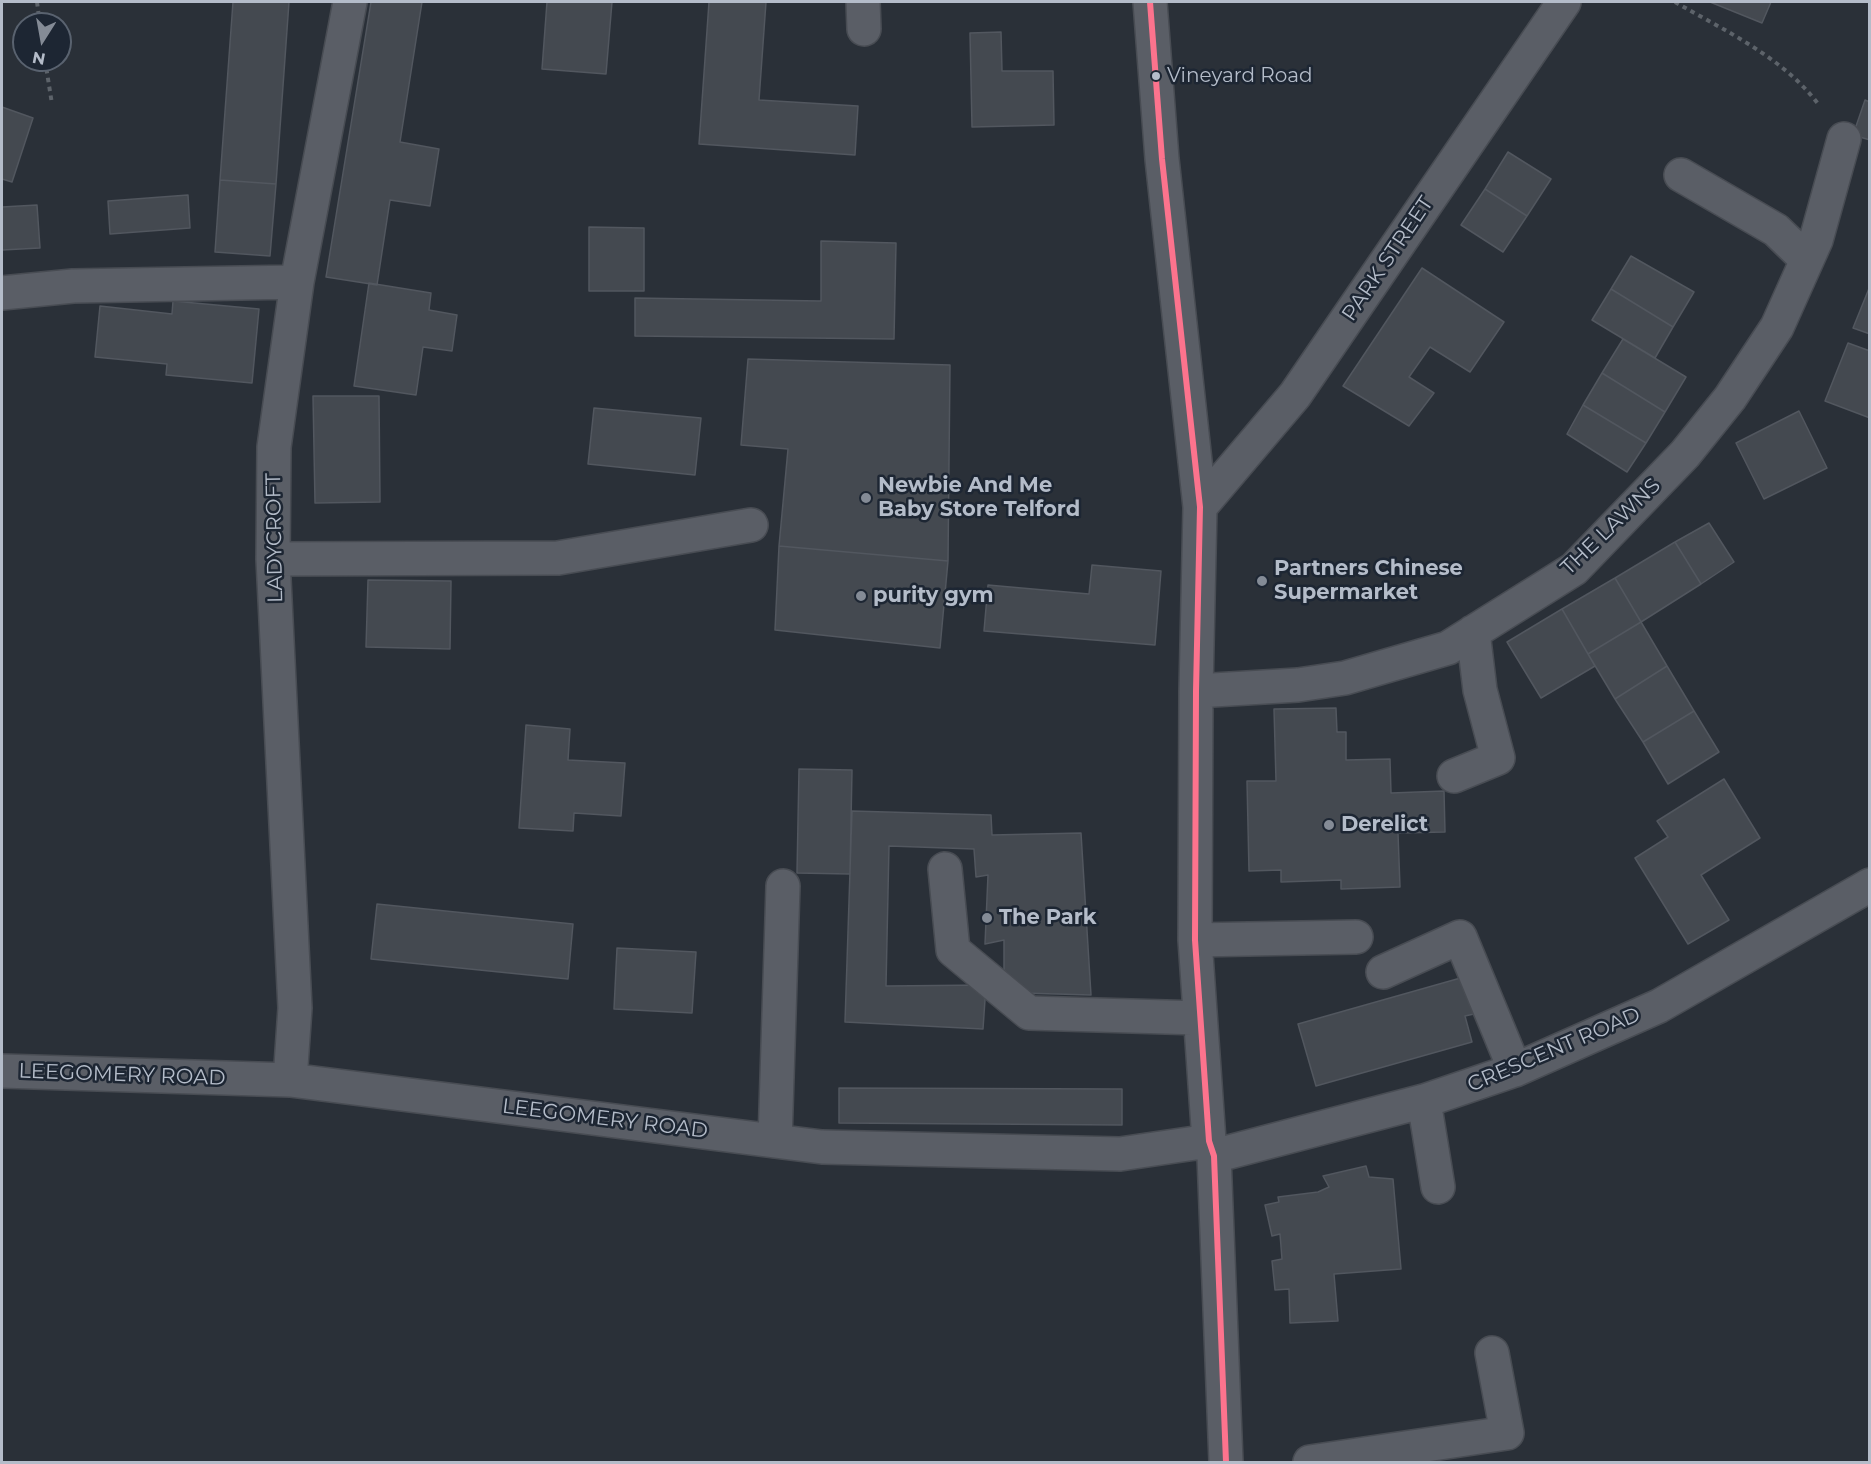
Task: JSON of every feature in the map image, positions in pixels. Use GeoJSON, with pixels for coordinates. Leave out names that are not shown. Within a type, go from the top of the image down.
{"type":"FeatureCollection","features":[{"type":"Feature","properties":{"kind":"street","name":"LADYCROFT"},"geometry":{"type":"LineString","coordinates":[[290,1080],[295,1008],[273,559],[274,447],[297,282],[350,2]]}},
{"type":"Feature","properties":{"kind":"street"},"geometry":{"type":"LineString","coordinates":[[1150,2],[1162,159],[1200,507],[1196,691],[1195,940],[1211,1149],[1226,1462]]}},
{"type":"Feature","properties":{"kind":"street","name":"PARK STREET"},"geometry":{"type":"LineString","coordinates":[[1200,507],[1295,395],[1564,2]]}},
{"type":"Feature","properties":{"kind":"street","name":"THE LAWNS"},"geometry":{"type":"LineString","coordinates":[[1196,691],[1298,685],[1345,678],[1448,648],[1574,569],[1685,454],[1730,398],[1777,327],[1816,240],[1844,139]]}},
{"type":"Feature","properties":{"kind":"street"},"geometry":{"type":"LineString","coordinates":[[1681,175],[1776,230],[1806,259]]}},
{"type":"Feature","properties":{"kind":"street"},"geometry":{"type":"LineString","coordinates":[[2,293],[73,286],[297,282]]}},
{"type":"Feature","properties":{"kind":"street"},"geometry":{"type":"LineString","coordinates":[[273,559],[558,558],[751,525]]}},
{"type":"Feature","properties":{"kind":"street"},"geometry":{"type":"LineString","coordinates":[[1454,776],[1498,758],[1480,690],[1473,632]]}},
{"type":"Feature","properties":{"kind":"street"},"geometry":{"type":"LineString","coordinates":[[945,869],[953,950],[1029,1012],[1200,1018]]}},
{"type":"Feature","properties":{"kind":"street","name":"CRESCENT ROAD"},"geometry":{"type":"LineString","coordinates":[[1211,1149],[1424,1101],[1515,1070],[1659,1006],[1869,885]]}},
{"type":"Feature","properties":{"kind":"street"},"geometry":{"type":"LineString","coordinates":[[775,1141],[783,886]]}},
{"type":"Feature","properties":{"kind":"street"},"geometry":{"type":"LineString","coordinates":[[1383,972],[1460,937],[1515,1070]]}},
{"type":"Feature","properties":{"kind":"street"},"geometry":{"type":"LineString","coordinates":[[1195,940],[1356,938]]}},
{"type":"Feature","properties":{"kind":"street","name":"LEEGOMERY ROAD"},"geometry":{"type":"LineString","coordinates":[[2,1071],[290,1080],[822,1147],[1120,1154],[1211,1149]]}},
{"type":"Feature","properties":{"kind":"street"},"geometry":{"type":"LineString","coordinates":[[1424,1101],[1438,1187]]}},
{"type":"Feature","properties":{"kind":"street"},"geometry":{"type":"LineString","coordinates":[[1310,1462],[1507,1433],[1492,1353]]}},
{"type":"Feature","properties":{"kind":"path"},"geometry":{"type":"LineString","coordinates":[[1674,2],[1773,59],[1808,90],[1844,139]]}},
{"type":"Feature","properties":{"kind":"path"},"geometry":{"type":"LineString","coordinates":[[47,72],[52,104]]}},
{"type":"Feature","properties":{"kind":"building"},"geometry":{"type":"Polygon","coordinates":[[[233,2],[289,2],[276,184],[220,180],[233,2]]]}},
{"type":"Feature","properties":{"kind":"building"},"geometry":{"type":"Polygon","coordinates":[[[371,2],[422,2],[400,142],[439,149],[430,206],[390,200],[377,285],[326,277],[371,2]]]}},
{"type":"Feature","properties":{"kind":"building"},"geometry":{"type":"Polygon","coordinates":[[[547,2],[612,2],[606,74],[542,69],[547,2]]]}},
{"type":"Feature","properties":{"kind":"building"},"geometry":{"type":"Polygon","coordinates":[[[709,2],[766,2],[759,100],[858,106],[855,155],[699,144],[709,2]]]}},
{"type":"Feature","properties":{"kind":"building"},"geometry":{"type":"Polygon","coordinates":[[[1710,2],[1771,2],[1762,23],[1710,2]]]}},
{"type":"Feature","properties":{"kind":"building"},"geometry":{"type":"Polygon","coordinates":[[[1001,32],[1002,71],[1053,71],[1054,125],[972,127],[970,33],[1001,32]]]}},
{"type":"Feature","properties":{"kind":"building"},"geometry":{"type":"Polygon","coordinates":[[[1865,100],[1870,102],[1870,140],[1853,135],[1865,100]]]}},
{"type":"Feature","properties":{"kind":"building"},"geometry":{"type":"Polygon","coordinates":[[[2,107],[33,118],[12,182],[2,179],[2,107]]]}},
{"type":"Feature","properties":{"kind":"building"},"geometry":{"type":"Polygon","coordinates":[[[1508,152],[1551,179],[1527,216],[1485,189],[1508,152]]]}},
{"type":"Feature","properties":{"kind":"building"},"geometry":{"type":"Polygon","coordinates":[[[220,180],[276,184],[270,256],[215,252],[220,180]]]}},
{"type":"Feature","properties":{"kind":"building"},"geometry":{"type":"Polygon","coordinates":[[[1485,189],[1527,216],[1503,252],[1461,225],[1485,189]]]}},
{"type":"Feature","properties":{"kind":"building"},"geometry":{"type":"Polygon","coordinates":[[[188,195],[190,228],[110,234],[108,201],[188,195]]]}},
{"type":"Feature","properties":{"kind":"building"},"geometry":{"type":"Polygon","coordinates":[[[37,205],[40,248],[2,250],[2,207],[37,205]]]}},
{"type":"Feature","properties":{"kind":"building"},"geometry":{"type":"Polygon","coordinates":[[[589,227],[644,228],[644,291],[589,291],[589,227]]]}},
{"type":"Feature","properties":{"kind":"building"},"geometry":{"type":"Polygon","coordinates":[[[821,241],[896,243],[894,339],[635,336],[635,298],[821,301],[821,241]]]}},
{"type":"Feature","properties":{"kind":"building"},"geometry":{"type":"Polygon","coordinates":[[[1631,256],[1694,292],[1673,327],[1611,289],[1631,256]]]}},
{"type":"Feature","properties":{"kind":"building"},"geometry":{"type":"Polygon","coordinates":[[[1422,268],[1504,322],[1470,372],[1430,347],[1409,377],[1434,393],[1409,426],[1343,386],[1422,268]]]}},
{"type":"Feature","properties":{"kind":"building"},"geometry":{"type":"Polygon","coordinates":[[[369,283],[431,293],[429,310],[457,315],[452,351],[423,347],[416,395],[354,386],[369,283]]]}},
{"type":"Feature","properties":{"kind":"building"},"geometry":{"type":"Polygon","coordinates":[[[1870,286],[1870,334],[1853,328],[1870,286]]]}},
{"type":"Feature","properties":{"kind":"building"},"geometry":{"type":"Polygon","coordinates":[[[1611,289],[1673,327],[1655,358],[1592,320],[1611,289]]]}},
{"type":"Feature","properties":{"kind":"building"},"geometry":{"type":"Polygon","coordinates":[[[173,301],[259,309],[252,383],[166,375],[167,364],[95,357],[100,306],[172,314],[173,301]]]}},
{"type":"Feature","properties":{"kind":"building"},"geometry":{"type":"Polygon","coordinates":[[[1623,339],[1686,377],[1665,412],[1602,373],[1623,339]]]}},
{"type":"Feature","properties":{"kind":"building"},"geometry":{"type":"Polygon","coordinates":[[[1848,343],[1870,351],[1870,418],[1825,401],[1848,343]]]}},
{"type":"Feature","properties":{"kind":"building","name":"Newbie And Me Baby Store Telford"},"geometry":{"type":"Polygon","coordinates":[[[748,359],[950,365],[948,561],[779,546],[788,449],[741,445],[748,359]]]}},
{"type":"Feature","properties":{"kind":"building"},"geometry":{"type":"Polygon","coordinates":[[[1602,373],[1665,412],[1646,443],[1583,405],[1602,373]]]}},
{"type":"Feature","properties":{"kind":"building"},"geometry":{"type":"Polygon","coordinates":[[[313,396],[379,396],[380,502],[315,503],[313,396]]]}},
{"type":"Feature","properties":{"kind":"building"},"geometry":{"type":"Polygon","coordinates":[[[1583,405],[1646,443],[1627,472],[1567,434],[1583,405]]]}},
{"type":"Feature","properties":{"kind":"building"},"geometry":{"type":"Polygon","coordinates":[[[594,408],[701,418],[695,475],[588,464],[594,408]]]}},
{"type":"Feature","properties":{"kind":"building"},"geometry":{"type":"Polygon","coordinates":[[[1799,411],[1827,468],[1764,499],[1736,443],[1799,411]]]}},
{"type":"Feature","properties":{"kind":"building"},"geometry":{"type":"Polygon","coordinates":[[[1709,523],[1734,562],[1701,584],[1675,542],[1709,523]]]}},
{"type":"Feature","properties":{"kind":"building"},"geometry":{"type":"Polygon","coordinates":[[[1675,542],[1701,584],[1641,622],[1615,578],[1675,542]]]}},
{"type":"Feature","properties":{"kind":"building","name":"purity gym"},"geometry":{"type":"Polygon","coordinates":[[[779,546],[948,561],[940,648],[775,630],[779,546]]]}},
{"type":"Feature","properties":{"kind":"building"},"geometry":{"type":"Polygon","coordinates":[[[1092,565],[1161,571],[1155,645],[984,631],[988,585],[1089,594],[1092,565]]]}},
{"type":"Feature","properties":{"kind":"building"},"geometry":{"type":"Polygon","coordinates":[[[1615,578],[1641,622],[1588,654],[1562,609],[1615,578]]]}},
{"type":"Feature","properties":{"kind":"building"},"geometry":{"type":"Polygon","coordinates":[[[368,580],[451,581],[450,649],[366,647],[368,580]]]}},
{"type":"Feature","properties":{"kind":"building"},"geometry":{"type":"Polygon","coordinates":[[[1562,609],[1595,666],[1541,698],[1507,642],[1562,609]]]}},
{"type":"Feature","properties":{"kind":"building"},"geometry":{"type":"Polygon","coordinates":[[[1641,622],[1667,666],[1615,699],[1588,654],[1641,622]]]}},
{"type":"Feature","properties":{"kind":"building"},"geometry":{"type":"Polygon","coordinates":[[[1667,666],[1694,711],[1643,742],[1615,699],[1667,666]]]}},
{"type":"Feature","properties":{"kind":"building"},"geometry":{"type":"Polygon","coordinates":[[[1336,708],[1337,732],[1346,732],[1346,760],[1390,759],[1391,793],[1444,791],[1445,832],[1398,833],[1400,887],[1341,889],[1341,880],[1281,882],[1281,870],[1249,871],[1247,781],[1276,781],[1274,709],[1336,708]]]}},
{"type":"Feature","properties":{"kind":"building"},"geometry":{"type":"Polygon","coordinates":[[[1694,711],[1719,752],[1668,784],[1643,742],[1694,711]]]}},
{"type":"Feature","properties":{"kind":"building"},"geometry":{"type":"Polygon","coordinates":[[[526,725],[570,729],[568,760],[625,763],[621,816],[574,813],[573,831],[519,828],[526,725]]]}},
{"type":"Feature","properties":{"kind":"building"},"geometry":{"type":"Polygon","coordinates":[[[799,769],[852,770],[850,874],[797,873],[799,769]]]}},
{"type":"Feature","properties":{"kind":"building"},"geometry":{"type":"Polygon","coordinates":[[[1724,779],[1760,838],[1701,875],[1729,920],[1688,944],[1635,858],[1668,837],[1657,821],[1724,779]]]}},
{"type":"Feature","properties":{"kind":"building"},"geometry":{"type":"Polygon","coordinates":[[[852,811],[991,815],[992,835],[1081,833],[1091,995],[1022,993],[1004,970],[1004,940],[985,944],[988,875],[976,877],[974,849],[889,846],[886,986],[986,985],[983,1029],[845,1022],[852,811]]]}},
{"type":"Feature","properties":{"kind":"building"},"geometry":{"type":"Polygon","coordinates":[[[377,904],[573,924],[568,979],[371,959],[377,904]]]}},
{"type":"Feature","properties":{"kind":"building"},"geometry":{"type":"Polygon","coordinates":[[[617,948],[696,952],[692,1013],[614,1009],[617,948]]]}},
{"type":"Feature","properties":{"kind":"building"},"geometry":{"type":"Polygon","coordinates":[[[1464,977],[1474,1014],[1465,1016],[1472,1042],[1316,1086],[1298,1024],[1464,977]]]}},
{"type":"Feature","properties":{"kind":"building"},"geometry":{"type":"Polygon","coordinates":[[[839,1088],[1122,1089],[1122,1125],[839,1123],[839,1088]]]}},
{"type":"Feature","properties":{"kind":"building"},"geometry":{"type":"Polygon","coordinates":[[[1366,1166],[1369,1177],[1393,1179],[1401,1269],[1334,1274],[1338,1321],[1290,1323],[1289,1289],[1275,1290],[1272,1261],[1282,1259],[1280,1234],[1272,1236],[1265,1205],[1279,1202],[1278,1197],[1318,1192],[1329,1187],[1323,1176],[1366,1166]]]}},
{"type":"Feature","properties":{"kind":"transit line"},"geometry":{"type":"LineString","coordinates":[[1150,2],[1162,159],[1200,507],[1196,691],[1195,940],[1209,1141],[1214,1156],[1226,1462]]}},
{"type":"Feature","properties":{"kind":"place","name":"Vineyard Road"},"geometry":{"type":"Point","coordinates":[1156,76]}},
{"type":"Feature","properties":{"kind":"place","name":"Newbie And Me Baby Store Telford"},"geometry":{"type":"Point","coordinates":[866,498]}},
{"type":"Feature","properties":{"kind":"place","name":"Partners Chinese Supermarket"},"geometry":{"type":"Point","coordinates":[1262,581]}},
{"type":"Feature","properties":{"kind":"place","name":"purity gym"},"geometry":{"type":"Point","coordinates":[861,596]}},
{"type":"Feature","properties":{"kind":"place","name":"Derelict"},"geometry":{"type":"Point","coordinates":[1329,825]}},
{"type":"Feature","properties":{"kind":"place","name":"The Park"},"geometry":{"type":"Point","coordinates":[987,918]}}]}
